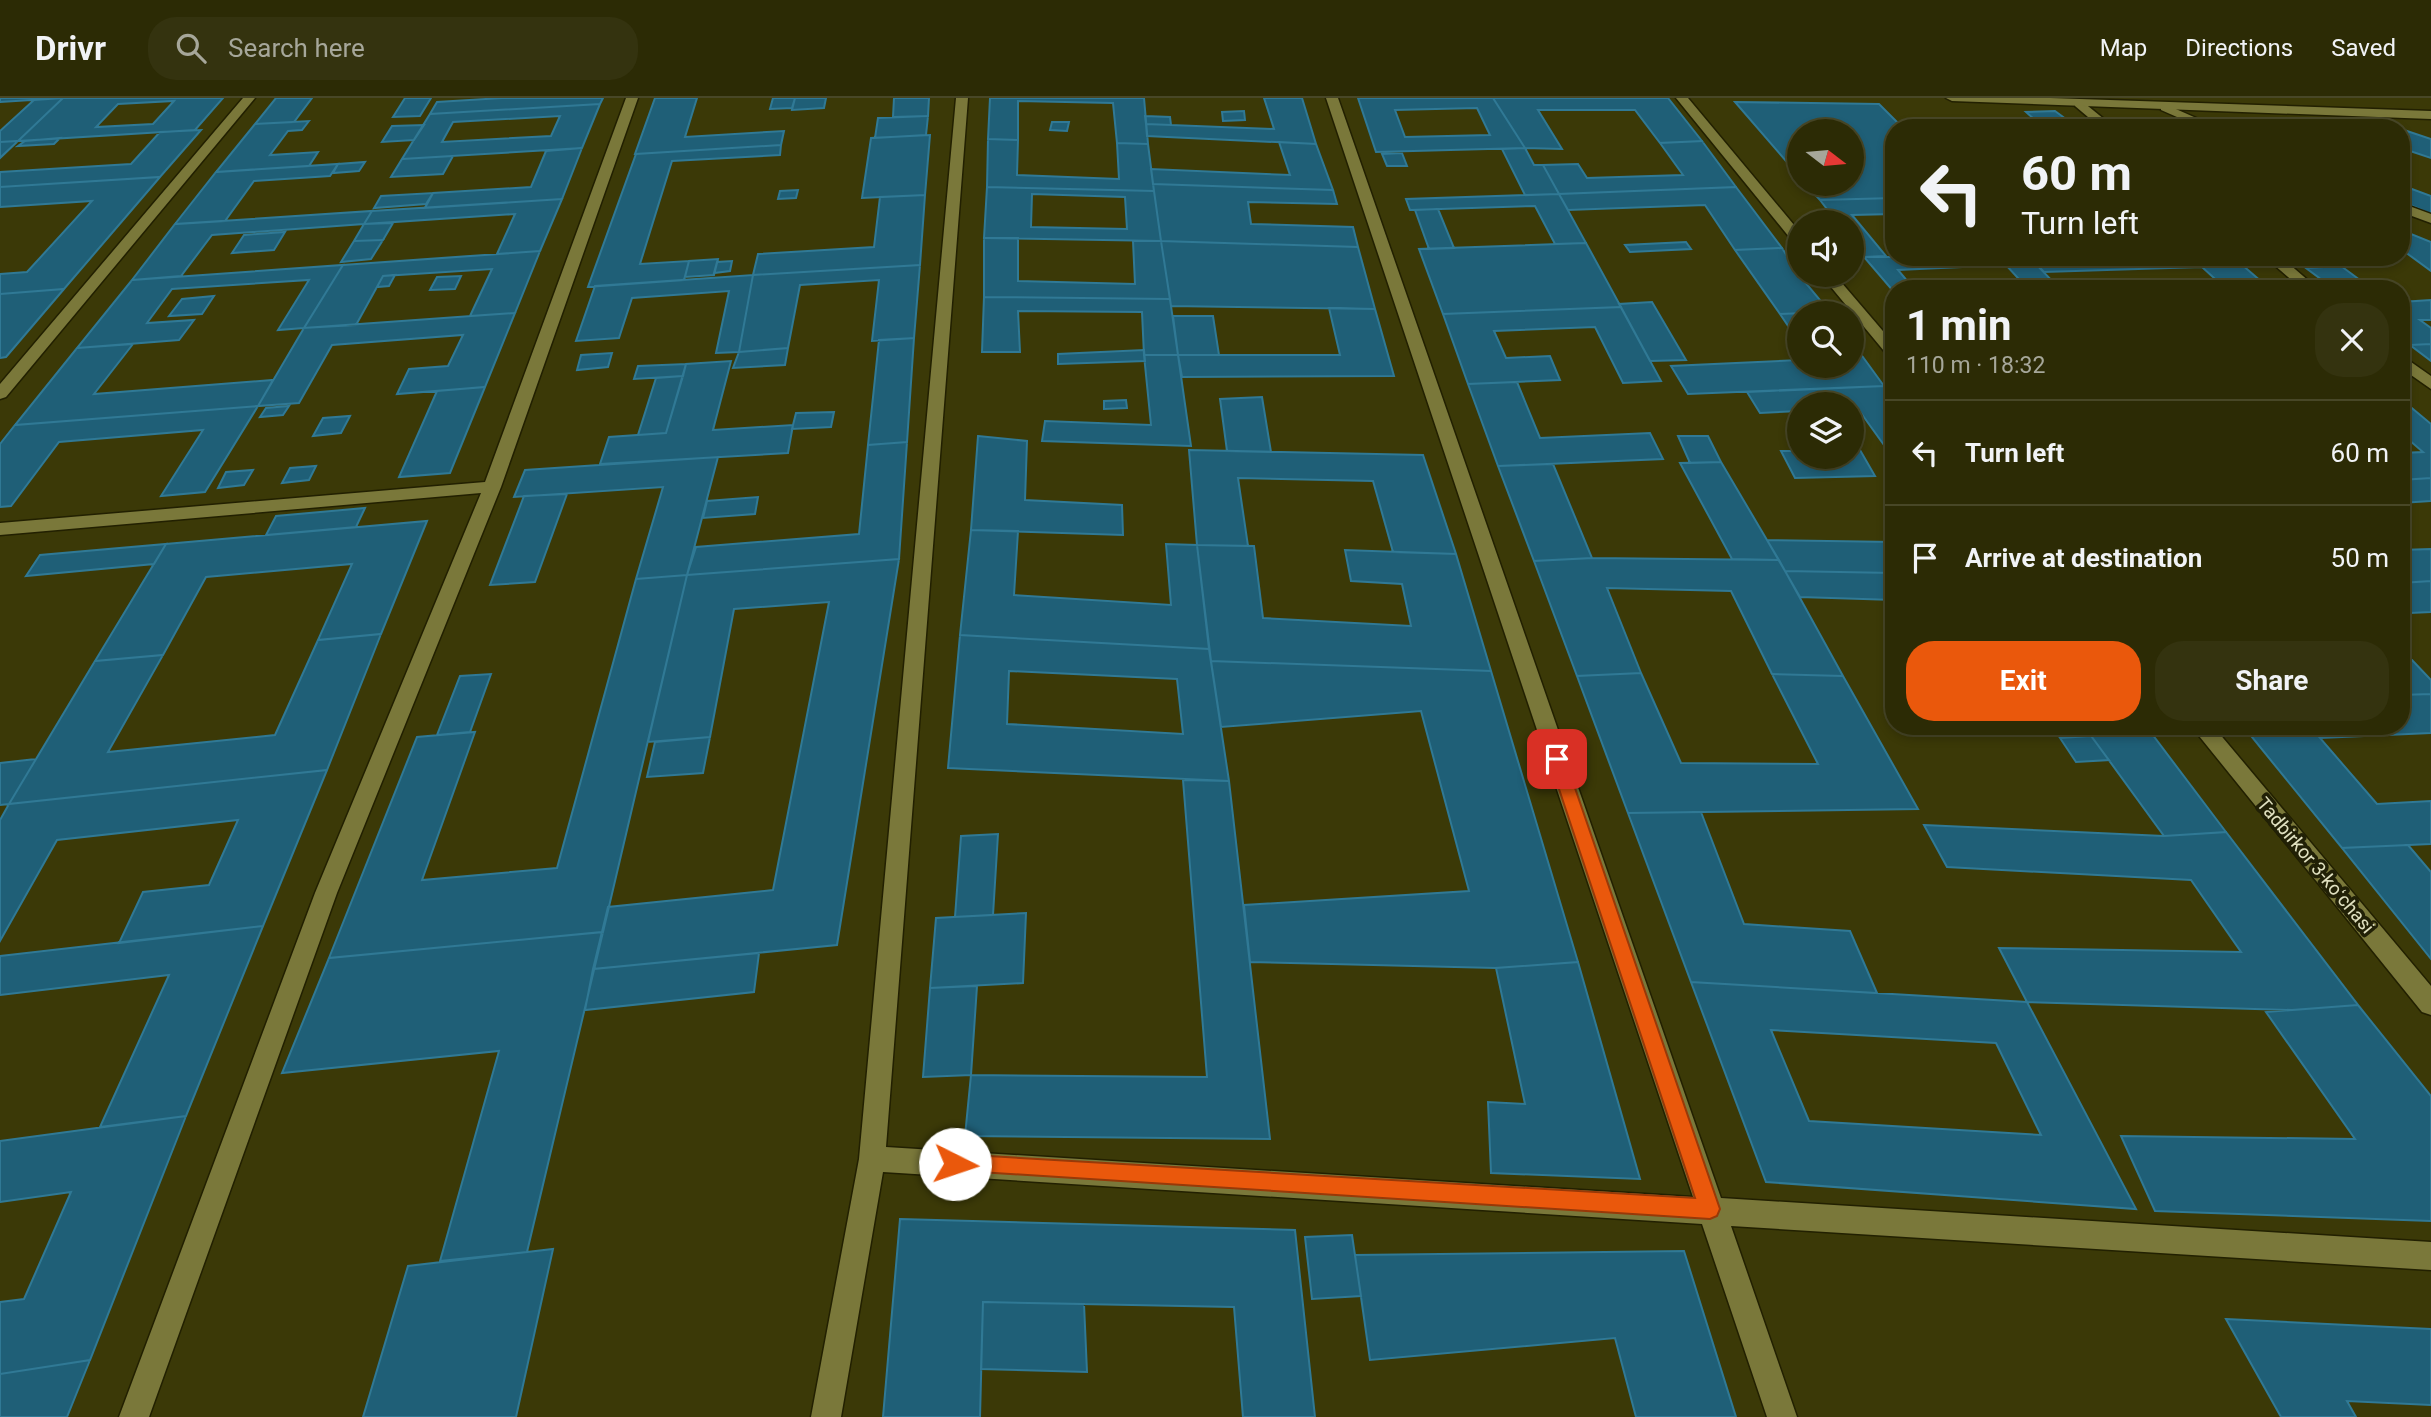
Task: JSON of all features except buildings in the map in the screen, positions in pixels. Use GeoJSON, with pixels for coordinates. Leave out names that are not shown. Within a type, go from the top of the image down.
{"type":"FeatureCollection","features":[{"type":"Feature","properties":{"kind":"street"},"geometry":{"type":"LineString","coordinates":[[0,394],[249,98]]}},
{"type":"Feature","properties":{"kind":"street"},"geometry":{"type":"LineString","coordinates":[[134,1417],[326,893],[492,486],[632,98]]}},
{"type":"Feature","properties":{"kind":"street"},"geometry":{"type":"LineString","coordinates":[[826,1417],[872,1159],[962,98]]}},
{"type":"Feature","properties":{"kind":"street"},"geometry":{"type":"LineString","coordinates":[[1332,98],[1782,1417]]}},
{"type":"Feature","properties":{"kind":"street"},"geometry":{"type":"LineString","coordinates":[[1682,98],[1787,225]]}},
{"type":"Feature","properties":{"kind":"street"},"geometry":{"type":"LineString","coordinates":[[1952,98],[2165,108],[2431,115]]}},
{"type":"Feature","properties":{"kind":"street"},"geometry":{"type":"LineString","coordinates":[[2078,104],[2097,119]]}},
{"type":"Feature","properties":{"kind":"street"},"geometry":{"type":"LineString","coordinates":[[2165,108],[2191,119]]}},
{"type":"Feature","properties":{"kind":"street"},"geometry":{"type":"LineString","coordinates":[[2410,211],[2431,219]]}},
{"type":"Feature","properties":{"kind":"street"},"geometry":{"type":"LineString","coordinates":[[2283,266],[2300,280]]}},
{"type":"Feature","properties":{"kind":"street"},"geometry":{"type":"LineString","coordinates":[[1838,287],[1885,343]]}},
{"type":"Feature","properties":{"kind":"street"},"geometry":{"type":"LineString","coordinates":[[2410,367],[2431,384]]}},
{"type":"Feature","properties":{"kind":"street"},"geometry":{"type":"LineString","coordinates":[[0,529],[492,486]]}},
{"type":"Feature","properties":{"kind":"street","name":"Tadbirkor 3-koʻchasi"},"geometry":{"type":"LineString","coordinates":[[2209,735],[2431,1004]]}},
{"type":"Feature","properties":{"kind":"street"},"geometry":{"type":"LineString","coordinates":[[872,1159],[1710,1209],[2431,1256]]}},
{"type":"Feature","properties":{"kind":"route"},"geometry":{"type":"LineString","coordinates":[[955,1164],[1710,1209],[1557,759]]}}]}
